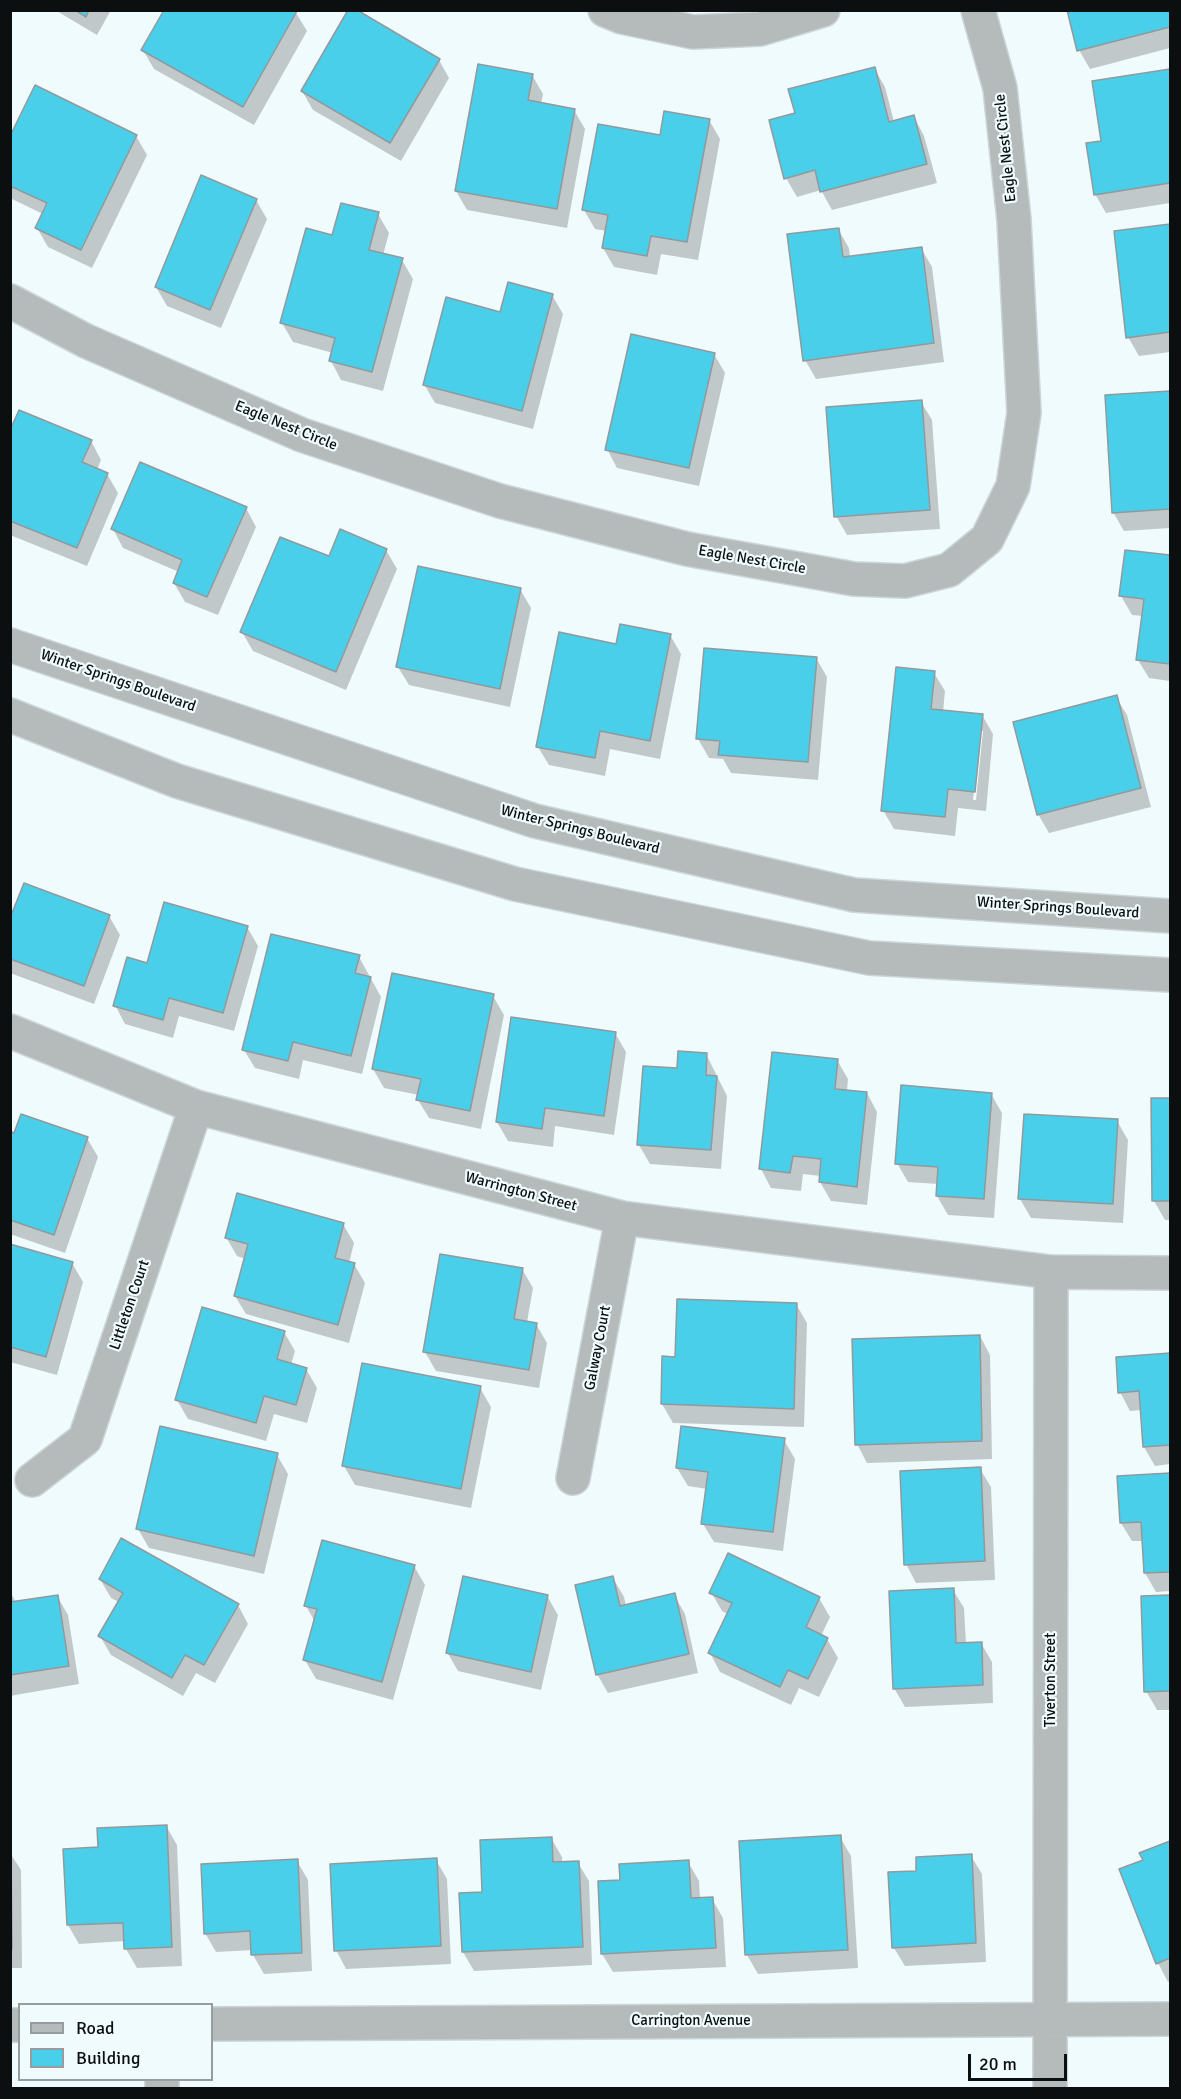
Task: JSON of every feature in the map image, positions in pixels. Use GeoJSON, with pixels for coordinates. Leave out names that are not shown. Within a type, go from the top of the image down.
{"type":"FeatureCollection","features":[{"type":"Feature","properties":{"kind":"street"},"geometry":{"type":"LineString","coordinates":[[605,10],[693,32],[760,29],[823,10]]}},
{"type":"Feature","properties":{"kind":"street","name":"Eagle Nest Circle"},"geometry":{"type":"LineString","coordinates":[[10,301],[86,341],[302,435],[500,501],[687,549],[854,579],[905,581],[949,570],[987,539],[1013,486],[1024,413],[1014,220],[1000,88],[978,10]]}},
{"type":"Feature","properties":{"kind":"street","name":"Winter Springs Boulevard"},"geometry":{"type":"LineString","coordinates":[[10,645],[534,821],[854,895],[1170,916]]}},
{"type":"Feature","properties":{"kind":"street"},"geometry":{"type":"LineString","coordinates":[[10,715],[177,781],[515,884],[868,958],[1170,975]]}},
{"type":"Feature","properties":{"kind":"street","name":"Warrington Street"},"geometry":{"type":"LineString","coordinates":[[10,1031],[196,1107],[622,1218],[1051,1272],[1170,1273]]}},
{"type":"Feature","properties":{"kind":"street","name":"Littleton Court"},"geometry":{"type":"LineString","coordinates":[[32,1480],[85,1439],[196,1107]]}},
{"type":"Feature","properties":{"kind":"street","name":"Galway Court"},"geometry":{"type":"LineString","coordinates":[[573,1478],[622,1218]]}},
{"type":"Feature","properties":{"kind":"street","name":"Tiverton Street"},"geometry":{"type":"LineString","coordinates":[[1050,2088],[1051,1272]]}},
{"type":"Feature","properties":{"kind":"street","name":"Carrington Avenue"},"geometry":{"type":"LineString","coordinates":[[213,2024],[1170,2019]]}},
{"type":"Feature","properties":{"kind":"building"},"geometry":{"type":"Polygon","coordinates":[[[75,10],[89,10],[86,17],[75,10]]]}},
{"type":"Feature","properties":{"kind":"building"},"geometry":{"type":"Polygon","coordinates":[[[164,10],[297,11],[243,107],[141,50],[164,10]]]}},
{"type":"Feature","properties":{"kind":"building"},"geometry":{"type":"Polygon","coordinates":[[[348,10],[357,10],[440,59],[390,143],[301,91],[348,10]]]}},
{"type":"Feature","properties":{"kind":"building"},"geometry":{"type":"Polygon","coordinates":[[[1067,10],[1170,10],[1170,27],[1077,51],[1067,10]]]}},
{"type":"Feature","properties":{"kind":"building"},"geometry":{"type":"Polygon","coordinates":[[[478,64],[533,74],[528,100],[575,109],[557,209],[455,191],[478,64]]]}},
{"type":"Feature","properties":{"kind":"building"},"geometry":{"type":"Polygon","coordinates":[[[875,67],[889,122],[914,115],[927,164],[820,192],[815,170],[784,179],[769,120],[795,113],[788,89],[875,67]]]}},
{"type":"Feature","properties":{"kind":"building"},"geometry":{"type":"Polygon","coordinates":[[[1170,69],[1170,183],[1094,195],[1086,143],[1101,141],[1092,81],[1170,69]]]}},
{"type":"Feature","properties":{"kind":"building"},"geometry":{"type":"Polygon","coordinates":[[[35,85],[137,135],[81,250],[35,228],[47,203],[10,186],[10,136],[35,85]]]}},
{"type":"Feature","properties":{"kind":"building"},"geometry":{"type":"Polygon","coordinates":[[[664,111],[710,119],[687,242],[651,236],[647,256],[602,248],[608,215],[582,210],[598,124],[660,135],[664,111]]]}},
{"type":"Feature","properties":{"kind":"building"},"geometry":{"type":"Polygon","coordinates":[[[201,175],[257,199],[210,310],[155,287],[201,175]]]}},
{"type":"Feature","properties":{"kind":"building"},"geometry":{"type":"Polygon","coordinates":[[[341,203],[379,212],[369,250],[403,258],[372,372],[329,361],[335,338],[280,323],[306,228],[332,235],[341,203]]]}},
{"type":"Feature","properties":{"kind":"building"},"geometry":{"type":"Polygon","coordinates":[[[1170,224],[1170,332],[1126,338],[1114,231],[1170,224]]]}},
{"type":"Feature","properties":{"kind":"building"},"geometry":{"type":"Polygon","coordinates":[[[839,228],[843,257],[922,247],[934,343],[803,361],[787,234],[839,228]]]}},
{"type":"Feature","properties":{"kind":"building"},"geometry":{"type":"Polygon","coordinates":[[[508,282],[553,294],[522,411],[423,385],[446,297],[500,312],[508,282]]]}},
{"type":"Feature","properties":{"kind":"building"},"geometry":{"type":"Polygon","coordinates":[[[631,334],[715,353],[689,468],[605,450],[631,334]]]}},
{"type":"Feature","properties":{"kind":"building"},"geometry":{"type":"Polygon","coordinates":[[[1170,391],[1170,509],[1112,513],[1105,395],[1170,391]]]}},
{"type":"Feature","properties":{"kind":"building"},"geometry":{"type":"Polygon","coordinates":[[[922,400],[930,510],[834,517],[826,407],[922,400]]]}},
{"type":"Feature","properties":{"kind":"building"},"geometry":{"type":"Polygon","coordinates":[[[19,410],[92,440],[82,462],[108,473],[77,548],[10,521],[10,430],[19,410]]]}},
{"type":"Feature","properties":{"kind":"building"},"geometry":{"type":"Polygon","coordinates":[[[140,462],[247,507],[207,597],[173,583],[182,560],[111,529],[140,462]]]}},
{"type":"Feature","properties":{"kind":"building"},"geometry":{"type":"Polygon","coordinates":[[[340,529],[387,549],[336,672],[240,632],[280,537],[329,556],[340,529]]]}},
{"type":"Feature","properties":{"kind":"building"},"geometry":{"type":"Polygon","coordinates":[[[1125,550],[1170,555],[1170,664],[1136,660],[1144,599],[1119,596],[1125,550]]]}},
{"type":"Feature","properties":{"kind":"building"},"geometry":{"type":"Polygon","coordinates":[[[418,566],[521,588],[500,689],[396,667],[418,566]]]}},
{"type":"Feature","properties":{"kind":"building"},"geometry":{"type":"Polygon","coordinates":[[[620,624],[671,634],[650,741],[600,731],[595,758],[536,747],[559,632],[616,644],[620,624]]]}},
{"type":"Feature","properties":{"kind":"building"},"geometry":{"type":"Polygon","coordinates":[[[704,648],[817,657],[808,762],[718,755],[720,741],[696,739],[704,648]]]}},
{"type":"Feature","properties":{"kind":"building"},"geometry":{"type":"Polygon","coordinates":[[[896,667],[935,671],[931,709],[983,714],[975,792],[948,789],[945,817],[881,811],[896,667]]]}},
{"type":"Feature","properties":{"kind":"building"},"geometry":{"type":"Polygon","coordinates":[[[1117,695],[1141,788],[1037,815],[1013,722],[1117,695]]]}},
{"type":"Feature","properties":{"kind":"building"},"geometry":{"type":"Polygon","coordinates":[[[24,883],[110,915],[84,986],[10,959],[10,918],[24,883]]]}},
{"type":"Feature","properties":{"kind":"building"},"geometry":{"type":"Polygon","coordinates":[[[164,902],[248,926],[223,1013],[169,998],[163,1020],[113,1006],[127,957],[147,963],[164,902]]]}},
{"type":"Feature","properties":{"kind":"building"},"geometry":{"type":"Polygon","coordinates":[[[271,934],[360,955],[355,973],[371,977],[351,1056],[293,1042],[288,1061],[242,1050],[271,934]]]}},
{"type":"Feature","properties":{"kind":"building"},"geometry":{"type":"Polygon","coordinates":[[[392,973],[494,994],[470,1111],[416,1100],[421,1079],[372,1069],[392,973]]]}},
{"type":"Feature","properties":{"kind":"building"},"geometry":{"type":"Polygon","coordinates":[[[511,1017],[616,1032],[604,1116],[545,1108],[542,1129],[496,1122],[511,1017]]]}},
{"type":"Feature","properties":{"kind":"building"},"geometry":{"type":"Polygon","coordinates":[[[678,1051],[707,1053],[706,1075],[717,1076],[711,1150],[637,1145],[643,1066],[677,1068],[678,1051]]]}},
{"type":"Feature","properties":{"kind":"building"},"geometry":{"type":"Polygon","coordinates":[[[772,1052],[838,1059],[835,1089],[867,1092],[857,1187],[819,1182],[821,1159],[793,1156],[790,1173],[759,1169],[772,1052]]]}},
{"type":"Feature","properties":{"kind":"building"},"geometry":{"type":"Polygon","coordinates":[[[901,1085],[992,1093],[984,1199],[936,1196],[938,1167],[895,1164],[901,1085]]]}},
{"type":"Feature","properties":{"kind":"building"},"geometry":{"type":"Polygon","coordinates":[[[1151,1098],[1170,1098],[1170,1201],[1152,1201],[1151,1098]]]}},
{"type":"Feature","properties":{"kind":"building"},"geometry":{"type":"Polygon","coordinates":[[[21,1114],[88,1137],[54,1235],[10,1220],[10,1131],[14,1133],[21,1114]]]}},
{"type":"Feature","properties":{"kind":"building"},"geometry":{"type":"Polygon","coordinates":[[[1024,1114],[1118,1119],[1113,1204],[1018,1199],[1024,1114]]]}},
{"type":"Feature","properties":{"kind":"building"},"geometry":{"type":"Polygon","coordinates":[[[237,1193],[344,1223],[335,1258],[355,1263],[338,1325],[234,1296],[248,1244],[225,1238],[237,1193]]]}},
{"type":"Feature","properties":{"kind":"building"},"geometry":{"type":"Polygon","coordinates":[[[10,1244],[73,1262],[46,1357],[10,1347],[10,1244]]]}},
{"type":"Feature","properties":{"kind":"building"},"geometry":{"type":"Polygon","coordinates":[[[440,1254],[523,1268],[514,1319],[537,1323],[529,1370],[423,1352],[440,1254]]]}},
{"type":"Feature","properties":{"kind":"building"},"geometry":{"type":"Polygon","coordinates":[[[677,1299],[797,1303],[794,1409],[661,1404],[662,1356],[675,1357],[677,1299]]]}},
{"type":"Feature","properties":{"kind":"building"},"geometry":{"type":"Polygon","coordinates":[[[202,1307],[285,1331],[277,1359],[307,1368],[296,1405],[264,1396],[256,1423],[175,1400],[202,1307]]]}},
{"type":"Feature","properties":{"kind":"building"},"geometry":{"type":"Polygon","coordinates":[[[980,1335],[982,1441],[855,1445],[852,1339],[980,1335]]]}},
{"type":"Feature","properties":{"kind":"building"},"geometry":{"type":"Polygon","coordinates":[[[1170,1353],[1170,1445],[1143,1447],[1139,1391],[1118,1393],[1116,1357],[1170,1353]]]}},
{"type":"Feature","properties":{"kind":"building"},"geometry":{"type":"Polygon","coordinates":[[[362,1363],[481,1386],[461,1489],[342,1466],[362,1363]]]}},
{"type":"Feature","properties":{"kind":"building"},"geometry":{"type":"Polygon","coordinates":[[[160,1426],[278,1453],[254,1556],[136,1529],[160,1426]]]}},
{"type":"Feature","properties":{"kind":"building"},"geometry":{"type":"Polygon","coordinates":[[[681,1426],[785,1438],[773,1532],[701,1524],[708,1472],[676,1468],[681,1426]]]}},
{"type":"Feature","properties":{"kind":"building"},"geometry":{"type":"Polygon","coordinates":[[[981,1467],[985,1561],[904,1565],[900,1471],[981,1467]]]}},
{"type":"Feature","properties":{"kind":"building"},"geometry":{"type":"Polygon","coordinates":[[[1170,1473],[1170,1572],[1144,1573],[1141,1522],[1120,1523],[1117,1476],[1170,1473]]]}},
{"type":"Feature","properties":{"kind":"building"},"geometry":{"type":"Polygon","coordinates":[[[121,1538],[239,1604],[204,1665],[185,1655],[172,1678],[98,1636],[123,1593],[99,1579],[121,1538]]]}},
{"type":"Feature","properties":{"kind":"building"},"geometry":{"type":"Polygon","coordinates":[[[322,1540],[415,1565],[382,1682],[303,1660],[317,1609],[304,1606],[322,1540]]]}},
{"type":"Feature","properties":{"kind":"building"},"geometry":{"type":"Polygon","coordinates":[[[728,1553],[820,1597],[806,1627],[828,1638],[808,1679],[788,1670],[780,1687],[708,1653],[732,1603],[709,1593],[728,1553]]]}},
{"type":"Feature","properties":{"kind":"building"},"geometry":{"type":"Polygon","coordinates":[[[463,1576],[548,1595],[531,1672],[446,1653],[463,1576]]]}},
{"type":"Feature","properties":{"kind":"building"},"geometry":{"type":"Polygon","coordinates":[[[613,1576],[620,1606],[675,1593],[689,1654],[596,1675],[575,1585],[613,1576]]]}},
{"type":"Feature","properties":{"kind":"building"},"geometry":{"type":"Polygon","coordinates":[[[954,1588],[956,1643],[982,1642],[983,1685],[893,1689],[889,1591],[954,1588]]]}},
{"type":"Feature","properties":{"kind":"building"},"geometry":{"type":"Polygon","coordinates":[[[58,1595],[69,1666],[10,1675],[10,1602],[58,1595]]]}},
{"type":"Feature","properties":{"kind":"building"},"geometry":{"type":"Polygon","coordinates":[[[1170,1595],[1170,1691],[1144,1692],[1141,1596],[1170,1595]]]}},
{"type":"Feature","properties":{"kind":"building"},"geometry":{"type":"Polygon","coordinates":[[[167,1825],[172,1947],[124,1949],[123,1923],[67,1925],[63,1849],[98,1847],[97,1828],[167,1825]]]}},
{"type":"Feature","properties":{"kind":"building"},"geometry":{"type":"Polygon","coordinates":[[[841,1835],[848,1950],[745,1955],[739,1841],[841,1835]]]}},
{"type":"Feature","properties":{"kind":"building"},"geometry":{"type":"Polygon","coordinates":[[[552,1837],[553,1862],[579,1861],[583,1947],[462,1952],[459,1893],[482,1892],[480,1840],[552,1837]]]}},
{"type":"Feature","properties":{"kind":"building"},"geometry":{"type":"Polygon","coordinates":[[[1170,1841],[1170,1958],[1156,1964],[1119,1869],[1143,1860],[1139,1853],[1170,1841]]]}},
{"type":"Feature","properties":{"kind":"building"},"geometry":{"type":"Polygon","coordinates":[[[10,1850],[12,1949],[10,1949],[10,1850]]]}},
{"type":"Feature","properties":{"kind":"building"},"geometry":{"type":"Polygon","coordinates":[[[972,1854],[976,1943],[892,1948],[888,1872],[916,1871],[916,1857],[972,1854]]]}},
{"type":"Feature","properties":{"kind":"building"},"geometry":{"type":"Polygon","coordinates":[[[437,1858],[441,1946],[334,1951],[330,1864],[437,1858]]]}},
{"type":"Feature","properties":{"kind":"building"},"geometry":{"type":"Polygon","coordinates":[[[298,1859],[302,1953],[251,1955],[250,1931],[204,1934],[201,1864],[298,1859]]]}},
{"type":"Feature","properties":{"kind":"building"},"geometry":{"type":"Polygon","coordinates":[[[689,1860],[691,1898],[713,1897],[716,1948],[601,1954],[598,1881],[620,1880],[619,1864],[689,1860]]]}}]}
